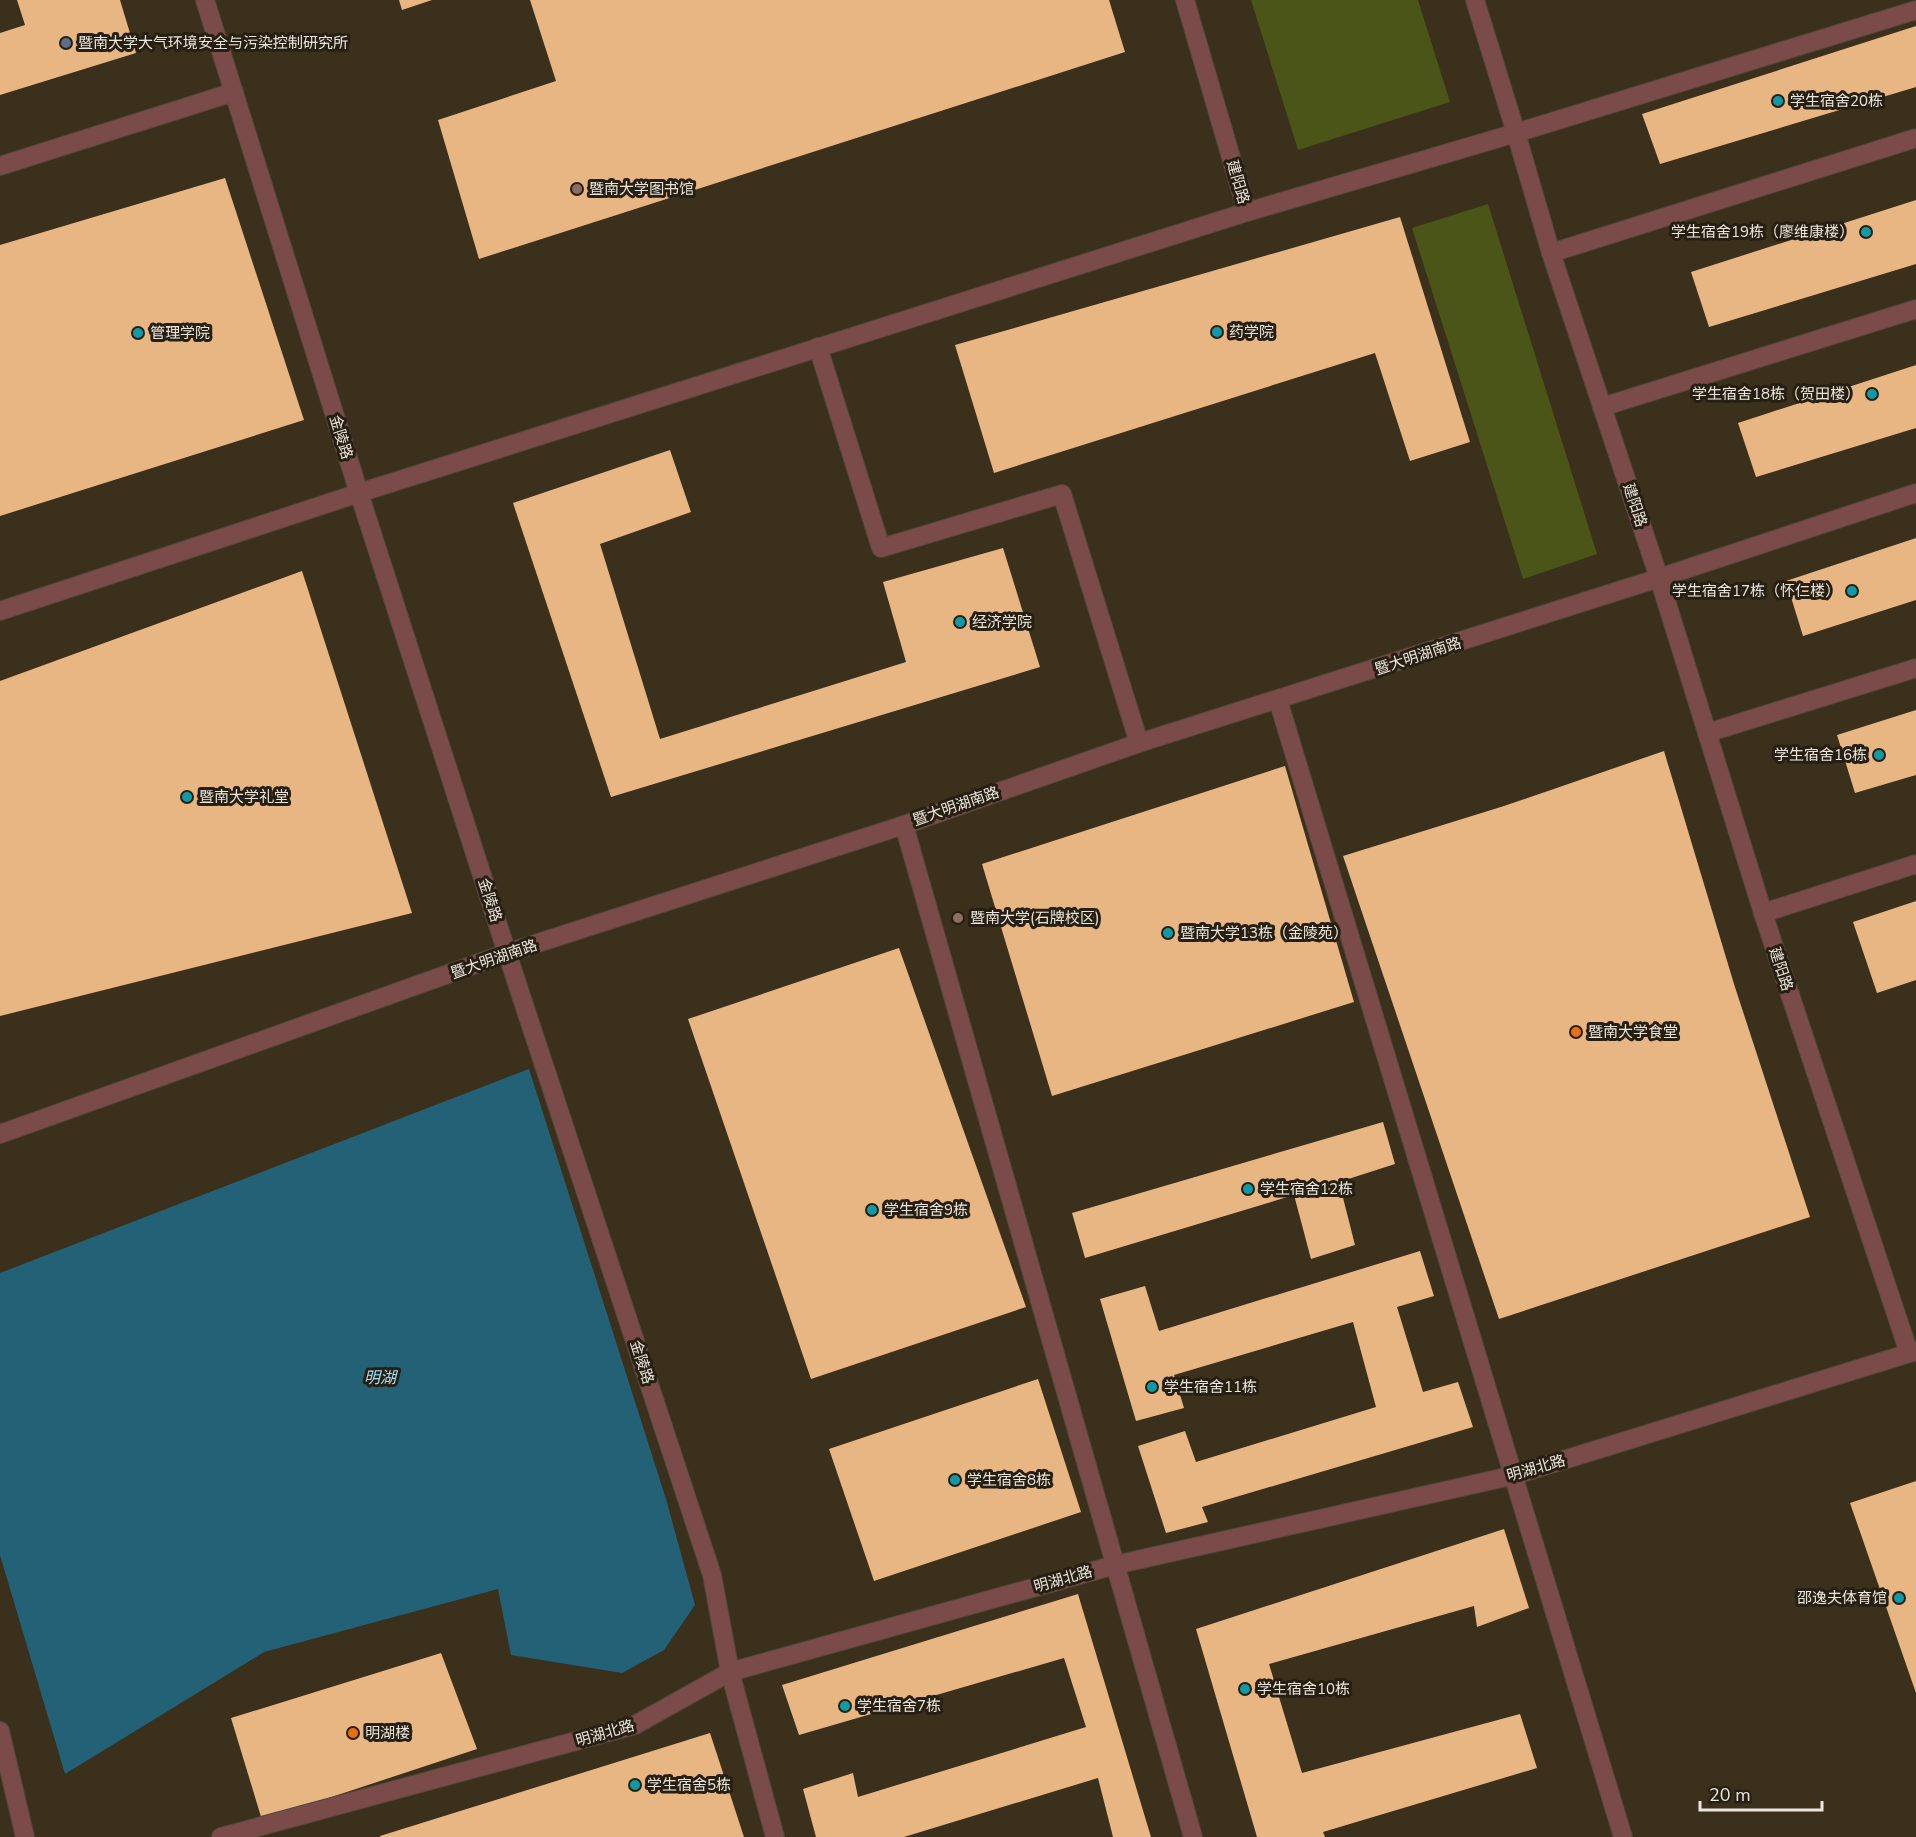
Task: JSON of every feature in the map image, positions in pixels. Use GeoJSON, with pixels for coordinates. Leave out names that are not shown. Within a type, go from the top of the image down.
{"type":"FeatureCollection","features":[{"type":"Feature","properties":{"kind":"street","name":"金陵路"},"geometry":{"type":"LineString","coordinates":[[205,0],[359,493],[507,953],[712,1575],[730,1672],[775,1837]]}},
{"type":"Feature","properties":{"kind":"street","name":"建阳路"},"geometry":{"type":"LineString","coordinates":[[1185,0],[1247,212],[1516,133],[1551,253],[1659,578],[1763,913],[1912,1352]]}},
{"type":"Feature","properties":{"kind":"street"},"geometry":{"type":"LineString","coordinates":[[1475,0],[1516,133],[1916,10]]}},
{"type":"Feature","properties":{"kind":"street"},"geometry":{"type":"LineString","coordinates":[[0,166],[234,92]]}},
{"type":"Feature","properties":{"kind":"street"},"geometry":{"type":"LineString","coordinates":[[1551,253],[1916,138]]}},
{"type":"Feature","properties":{"kind":"street"},"geometry":{"type":"LineString","coordinates":[[0,611],[359,493],[1247,212]]}},
{"type":"Feature","properties":{"kind":"street"},"geometry":{"type":"LineString","coordinates":[[1602,407],[1916,309]]}},
{"type":"Feature","properties":{"kind":"street"},"geometry":{"type":"LineString","coordinates":[[818,347],[881,548],[1062,494],[1139,743]]}},
{"type":"Feature","properties":{"kind":"street","name":"暨大明湖南路"},"geometry":{"type":"LineString","coordinates":[[0,1134],[507,953],[904,825],[1139,743],[1659,578],[1916,493]]}},
{"type":"Feature","properties":{"kind":"street"},"geometry":{"type":"LineString","coordinates":[[1707,733],[1916,668]]}},
{"type":"Feature","properties":{"kind":"street"},"geometry":{"type":"LineString","coordinates":[[1278,700],[1623,1837]]}},
{"type":"Feature","properties":{"kind":"street"},"geometry":{"type":"LineString","coordinates":[[904,825],[1193,1837]]}},
{"type":"Feature","properties":{"kind":"street"},"geometry":{"type":"LineString","coordinates":[[1763,913],[1916,864]]}},
{"type":"Feature","properties":{"kind":"street","name":"明湖北路"},"geometry":{"type":"LineString","coordinates":[[221,1837],[635,1725],[730,1672],[1115,1565],[1515,1475],[1912,1352]]}},
{"type":"Feature","properties":{"kind":"street"},"geometry":{"type":"LineString","coordinates":[[0,1731],[25,1837]]}},
{"type":"Feature","properties":{"kind":"shaded area","name":"暨南大学(石牌校区)"},"geometry":{"type":"Polygon","coordinates":[[[0,0],[1916,0],[1916,1837],[0,1837],[0,0]]]}},
{"type":"Feature","properties":{"kind":"green space"},"geometry":{"type":"Polygon","coordinates":[[[1251,0],[1418,0],[1450,102],[1298,150],[1251,0]]]}},
{"type":"Feature","properties":{"kind":"green space"},"geometry":{"type":"Polygon","coordinates":[[[1488,204],[1597,554],[1523,579],[1412,228],[1488,204]]]}},
{"type":"Feature","properties":{"kind":"water","name":"明湖"},"geometry":{"type":"Polygon","coordinates":[[[529,1069],[666,1499],[695,1605],[664,1650],[622,1673],[511,1655],[498,1589],[264,1652],[65,1774],[0,1555],[0,1273],[529,1069]]]}},
{"type":"Feature","properties":{"kind":"building","name":"暨南大学大气环境安全与污染控制研究所"},"geometry":{"type":"Polygon","coordinates":[[[17,0],[120,0],[136,53],[0,95],[0,33],[25,25],[17,0]]]}},
{"type":"Feature","properties":{"kind":"building"},"geometry":{"type":"Polygon","coordinates":[[[399,0],[432,0],[402,10],[399,0]]]}},
{"type":"Feature","properties":{"kind":"building","name":"暨南大学图书馆"},"geometry":{"type":"Polygon","coordinates":[[[530,0],[1109,0],[1125,52],[479,259],[438,120],[556,81],[530,0]]]}},
{"type":"Feature","properties":{"kind":"building","name":"学生宿舍20栋"},"geometry":{"type":"Polygon","coordinates":[[[1916,26],[1916,87],[1660,164],[1642,114],[1916,26]]]}},
{"type":"Feature","properties":{"kind":"building","name":"管理学院"},"geometry":{"type":"Polygon","coordinates":[[[225,178],[304,420],[0,516],[0,245],[225,178]]]}},
{"type":"Feature","properties":{"kind":"building","name":"学生宿舍19栋（廖维康楼）"},"geometry":{"type":"Polygon","coordinates":[[[1916,200],[1916,264],[1709,327],[1691,272],[1916,200]]]}},
{"type":"Feature","properties":{"kind":"building","name":"药学院"},"geometry":{"type":"Polygon","coordinates":[[[1400,217],[1470,442],[1410,461],[1375,353],[994,473],[955,345],[1400,217]]]}},
{"type":"Feature","properties":{"kind":"building","name":"学生宿舍18栋（贺田楼）"},"geometry":{"type":"Polygon","coordinates":[[[1916,365],[1916,428],[1756,477],[1738,423],[1916,365]]]}},
{"type":"Feature","properties":{"kind":"building","name":"经济学院"},"geometry":{"type":"Polygon","coordinates":[[[670,450],[691,512],[600,544],[660,739],[906,662],[883,582],[1003,548],[1040,667],[611,797],[513,503],[670,450]]]}},
{"type":"Feature","properties":{"kind":"building","name":"学生宿舍17栋（怀仁楼）"},"geometry":{"type":"Polygon","coordinates":[[[1916,538],[1916,600],[1803,636],[1786,581],[1916,538]]]}},
{"type":"Feature","properties":{"kind":"building","name":"暨南大学礼堂"},"geometry":{"type":"Polygon","coordinates":[[[302,571],[412,913],[0,1016],[0,681],[302,571]]]}},
{"type":"Feature","properties":{"kind":"building","name":"学生宿舍16栋"},"geometry":{"type":"Polygon","coordinates":[[[1916,710],[1916,775],[1855,793],[1837,735],[1916,710]]]}},
{"type":"Feature","properties":{"kind":"building","name":"暨南大学食堂"},"geometry":{"type":"Polygon","coordinates":[[[1664,751],[1734,984],[1810,1217],[1499,1319],[1343,856],[1504,806],[1664,751]]]}},
{"type":"Feature","properties":{"kind":"building","name":"暨南大学13栋（金陵苑）"},"geometry":{"type":"Polygon","coordinates":[[[1285,766],[1354,1002],[1052,1096],[982,864],[1285,766]]]}},
{"type":"Feature","properties":{"kind":"building"},"geometry":{"type":"Polygon","coordinates":[[[1916,901],[1916,980],[1877,993],[1853,922],[1916,901]]]}},
{"type":"Feature","properties":{"kind":"building","name":"学生宿舍9栋"},"geometry":{"type":"Polygon","coordinates":[[[899,948],[1026,1307],[811,1379],[688,1019],[899,948]]]}},
{"type":"Feature","properties":{"kind":"building","name":"学生宿舍12栋"},"geometry":{"type":"Polygon","coordinates":[[[1383,1122],[1395,1164],[1339,1182],[1355,1245],[1311,1259],[1294,1195],[1085,1258],[1072,1213],[1383,1122]]]}},
{"type":"Feature","properties":{"kind":"building","name":"学生宿舍11栋"},"geometry":{"type":"Polygon","coordinates":[[[1420,1251],[1434,1296],[1397,1307],[1423,1392],[1458,1382],[1473,1427],[1202,1507],[1208,1522],[1166,1533],[1138,1446],[1185,1431],[1196,1462],[1376,1407],[1353,1322],[1174,1375],[1184,1408],[1136,1421],[1100,1299],[1145,1286],[1159,1331],[1420,1251]]]}},
{"type":"Feature","properties":{"kind":"building","name":"学生宿舍8栋"},"geometry":{"type":"Polygon","coordinates":[[[1038,1379],[1081,1512],[874,1581],[829,1449],[1038,1379]]]}},
{"type":"Feature","properties":{"kind":"building","name":"邵逸夫体育馆"},"geometry":{"type":"Polygon","coordinates":[[[1916,1481],[1916,1693],[1850,1503],[1916,1481]]]}},
{"type":"Feature","properties":{"kind":"building","name":"学生宿舍10栋"},"geometry":{"type":"Polygon","coordinates":[[[1504,1529],[1529,1608],[1477,1627],[1474,1606],[1269,1664],[1302,1773],[1520,1714],[1537,1768],[1323,1832],[1325,1837],[1257,1837],[1196,1629],[1504,1529]]]}},
{"type":"Feature","properties":{"kind":"building","name":"学生宿舍7栋"},"geometry":{"type":"Polygon","coordinates":[[[1078,1594],[1151,1837],[1113,1837],[1098,1778],[904,1837],[816,1837],[803,1789],[853,1773],[858,1797],[1086,1727],[1064,1658],[799,1735],[782,1685],[1078,1594]]]}},
{"type":"Feature","properties":{"kind":"building","name":"明湖楼"},"geometry":{"type":"Polygon","coordinates":[[[441,1653],[477,1749],[262,1820],[231,1718],[441,1653]]]}},
{"type":"Feature","properties":{"kind":"building","name":"学生宿舍5栋"},"geometry":{"type":"Polygon","coordinates":[[[710,1733],[744,1837],[380,1837],[380,1836],[710,1733]]]}},
{"type":"Feature","properties":{"kind":"place","name":"暨南大学大气环境安全与污染控制研究所"},"geometry":{"type":"Point","coordinates":[66,43]}},
{"type":"Feature","properties":{"kind":"place","name":"学生宿舍20栋"},"geometry":{"type":"Point","coordinates":[1778,101]}},
{"type":"Feature","properties":{"kind":"place","name":"暨南大学图书馆"},"geometry":{"type":"Point","coordinates":[577,189]}},
{"type":"Feature","properties":{"kind":"place","name":"学生宿舍19栋（廖维康楼）"},"geometry":{"type":"Point","coordinates":[1866,232]}},
{"type":"Feature","properties":{"kind":"place","name":"药学院"},"geometry":{"type":"Point","coordinates":[1217,332]}},
{"type":"Feature","properties":{"kind":"place","name":"管理学院"},"geometry":{"type":"Point","coordinates":[138,333]}},
{"type":"Feature","properties":{"kind":"place","name":"学生宿舍18栋（贺田楼）"},"geometry":{"type":"Point","coordinates":[1872,394]}},
{"type":"Feature","properties":{"kind":"place","name":"学生宿舍17栋（怀仁楼）"},"geometry":{"type":"Point","coordinates":[1852,591]}},
{"type":"Feature","properties":{"kind":"place","name":"经济学院"},"geometry":{"type":"Point","coordinates":[960,622]}},
{"type":"Feature","properties":{"kind":"place","name":"学生宿舍16栋"},"geometry":{"type":"Point","coordinates":[1879,755]}},
{"type":"Feature","properties":{"kind":"place","name":"暨南大学礼堂"},"geometry":{"type":"Point","coordinates":[187,797]}},
{"type":"Feature","properties":{"kind":"place","name":"暨南大学(石牌校区)"},"geometry":{"type":"Point","coordinates":[958,918]}},
{"type":"Feature","properties":{"kind":"place","name":"暨南大学13栋（金陵苑）"},"geometry":{"type":"Point","coordinates":[1168,933]}},
{"type":"Feature","properties":{"kind":"place","name":"暨南大学食堂"},"geometry":{"type":"Point","coordinates":[1576,1032]}},
{"type":"Feature","properties":{"kind":"place","name":"学生宿舍12栋"},"geometry":{"type":"Point","coordinates":[1248,1189]}},
{"type":"Feature","properties":{"kind":"place","name":"学生宿舍9栋"},"geometry":{"type":"Point","coordinates":[872,1210]}},
{"type":"Feature","properties":{"kind":"place","name":"学生宿舍11栋"},"geometry":{"type":"Point","coordinates":[1152,1387]}},
{"type":"Feature","properties":{"kind":"place","name":"学生宿舍8栋"},"geometry":{"type":"Point","coordinates":[955,1480]}},
{"type":"Feature","properties":{"kind":"place","name":"邵逸夫体育馆"},"geometry":{"type":"Point","coordinates":[1899,1598]}},
{"type":"Feature","properties":{"kind":"place","name":"学生宿舍10栋"},"geometry":{"type":"Point","coordinates":[1245,1689]}},
{"type":"Feature","properties":{"kind":"place","name":"学生宿舍7栋"},"geometry":{"type":"Point","coordinates":[845,1706]}},
{"type":"Feature","properties":{"kind":"place","name":"明湖楼"},"geometry":{"type":"Point","coordinates":[353,1733]}},
{"type":"Feature","properties":{"kind":"place","name":"学生宿舍5栋"},"geometry":{"type":"Point","coordinates":[635,1785]}}]}
